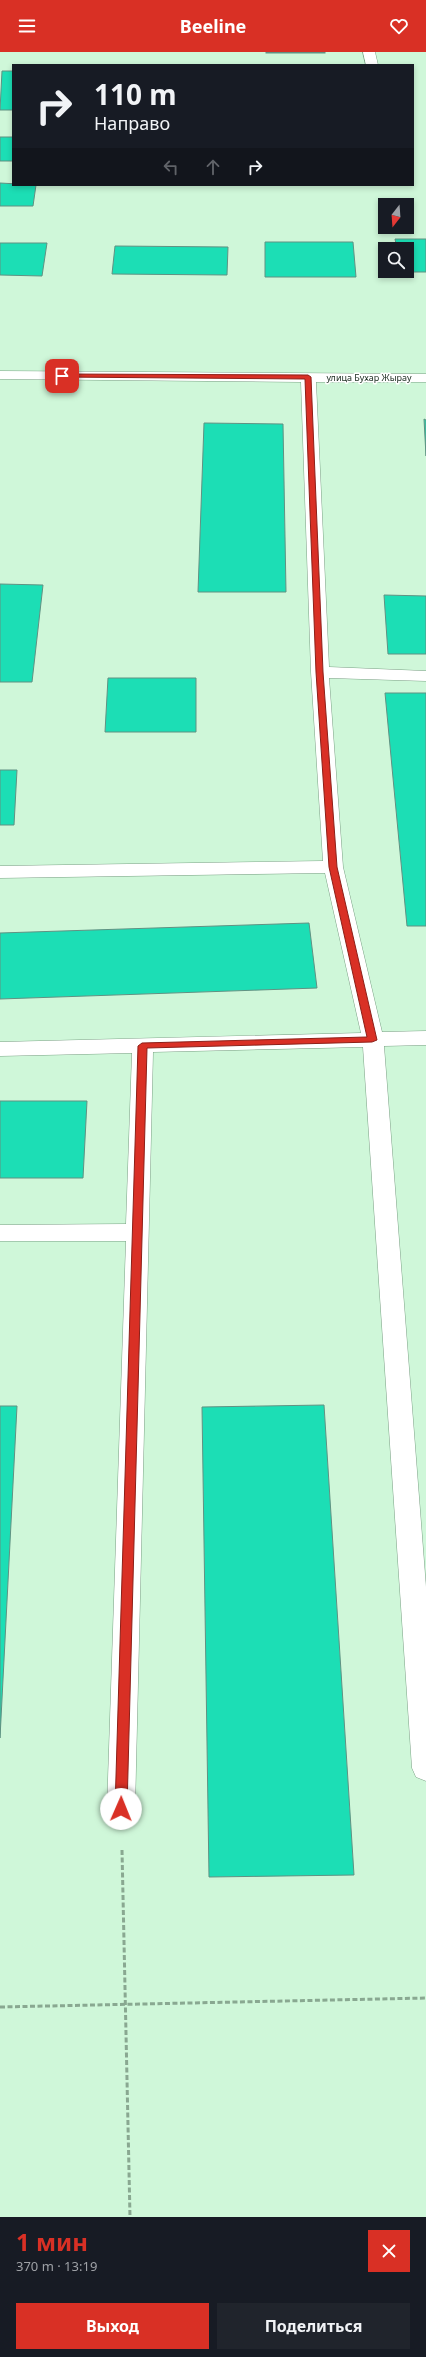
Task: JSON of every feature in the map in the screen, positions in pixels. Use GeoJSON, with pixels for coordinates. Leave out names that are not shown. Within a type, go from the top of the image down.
{"type":"FeatureCollection","features":[{"type":"Feature","properties":{"kind":"street"},"geometry":{"type":"LineString","coordinates":[[369,52],[372,64]]}},
{"type":"Feature","properties":{"kind":"street","name":"улица Бухар Жырау"},"geometry":{"type":"LineString","coordinates":[[0,375],[426,378]]}},
{"type":"Feature","properties":{"kind":"street"},"geometry":{"type":"LineString","coordinates":[[308,377],[320,672],[333,867],[372,1040],[426,1768]]}},
{"type":"Feature","properties":{"kind":"street"},"geometry":{"type":"LineString","coordinates":[[320,672],[426,676]]}},
{"type":"Feature","properties":{"kind":"street"},"geometry":{"type":"LineString","coordinates":[[0,872],[333,867]]}},
{"type":"Feature","properties":{"kind":"street"},"geometry":{"type":"LineString","coordinates":[[0,1049],[426,1038]]}},
{"type":"Feature","properties":{"kind":"street"},"geometry":{"type":"LineString","coordinates":[[121,1809],[142,1046]]}},
{"type":"Feature","properties":{"kind":"street"},"geometry":{"type":"LineString","coordinates":[[0,1233],[136,1232]]}},
{"type":"Feature","properties":{"kind":"path"},"geometry":{"type":"LineString","coordinates":[[121,1809],[130,2217]]}},
{"type":"Feature","properties":{"kind":"path"},"geometry":{"type":"LineString","coordinates":[[0,2007],[426,1998]]}},
{"type":"Feature","properties":{"kind":"building"},"geometry":{"type":"Polygon","coordinates":[[[325,52],[325,53],[266,53],[325,52]]]}},
{"type":"Feature","properties":{"kind":"building"},"geometry":{"type":"Polygon","coordinates":[[[2,71],[12,71],[12,110],[0,110],[2,71]]]}},
{"type":"Feature","properties":{"kind":"building"},"geometry":{"type":"Polygon","coordinates":[[[0,137],[12,137],[12,161],[0,161],[0,137]]]}},
{"type":"Feature","properties":{"kind":"building"},"geometry":{"type":"Polygon","coordinates":[[[0,183],[12,184],[12,186],[36,186],[33,206],[0,206],[0,183]]]}},
{"type":"Feature","properties":{"kind":"building"},"geometry":{"type":"Polygon","coordinates":[[[395,239],[426,239],[426,272],[414,272],[414,242],[396,242],[395,239]]]}},
{"type":"Feature","properties":{"kind":"building"},"geometry":{"type":"Polygon","coordinates":[[[265,242],[353,242],[356,277],[265,277],[265,242]]]}},
{"type":"Feature","properties":{"kind":"building"},"geometry":{"type":"Polygon","coordinates":[[[0,243],[47,243],[42,276],[0,275],[0,243]]]}},
{"type":"Feature","properties":{"kind":"building"},"geometry":{"type":"Polygon","coordinates":[[[115,246],[228,247],[227,275],[112,274],[115,246]]]}},
{"type":"Feature","properties":{"kind":"building"},"geometry":{"type":"Polygon","coordinates":[[[424,419],[426,420],[426,456],[424,419]]]}},
{"type":"Feature","properties":{"kind":"building"},"geometry":{"type":"Polygon","coordinates":[[[204,423],[283,424],[286,592],[198,592],[204,423]]]}},
{"type":"Feature","properties":{"kind":"building"},"geometry":{"type":"Polygon","coordinates":[[[0,584],[43,585],[32,682],[0,682],[0,584]]]}},
{"type":"Feature","properties":{"kind":"building"},"geometry":{"type":"Polygon","coordinates":[[[384,595],[426,596],[426,654],[388,654],[384,595]]]}},
{"type":"Feature","properties":{"kind":"building"},"geometry":{"type":"Polygon","coordinates":[[[108,678],[196,678],[196,732],[105,732],[108,678]]]}},
{"type":"Feature","properties":{"kind":"building"},"geometry":{"type":"Polygon","coordinates":[[[385,693],[426,693],[426,926],[407,926],[385,693]]]}},
{"type":"Feature","properties":{"kind":"building"},"geometry":{"type":"Polygon","coordinates":[[[0,770],[17,770],[14,825],[0,825],[0,770]]]}},
{"type":"Feature","properties":{"kind":"building"},"geometry":{"type":"Polygon","coordinates":[[[309,923],[317,988],[0,999],[0,933],[309,923]]]}},
{"type":"Feature","properties":{"kind":"building"},"geometry":{"type":"Polygon","coordinates":[[[0,1101],[87,1101],[83,1178],[0,1178],[0,1101]]]}},
{"type":"Feature","properties":{"kind":"building"},"geometry":{"type":"Polygon","coordinates":[[[324,1405],[354,1875],[209,1877],[202,1407],[324,1405]]]}},
{"type":"Feature","properties":{"kind":"building"},"geometry":{"type":"Polygon","coordinates":[[[0,1406],[17,1406],[0,1738],[0,1406]]]}},
{"type":"Feature","properties":{"kind":"route"},"geometry":{"type":"LineString","coordinates":[[62,376],[308,377],[320,672],[333,867],[372,1040],[142,1046],[121,1809]]}}]}
